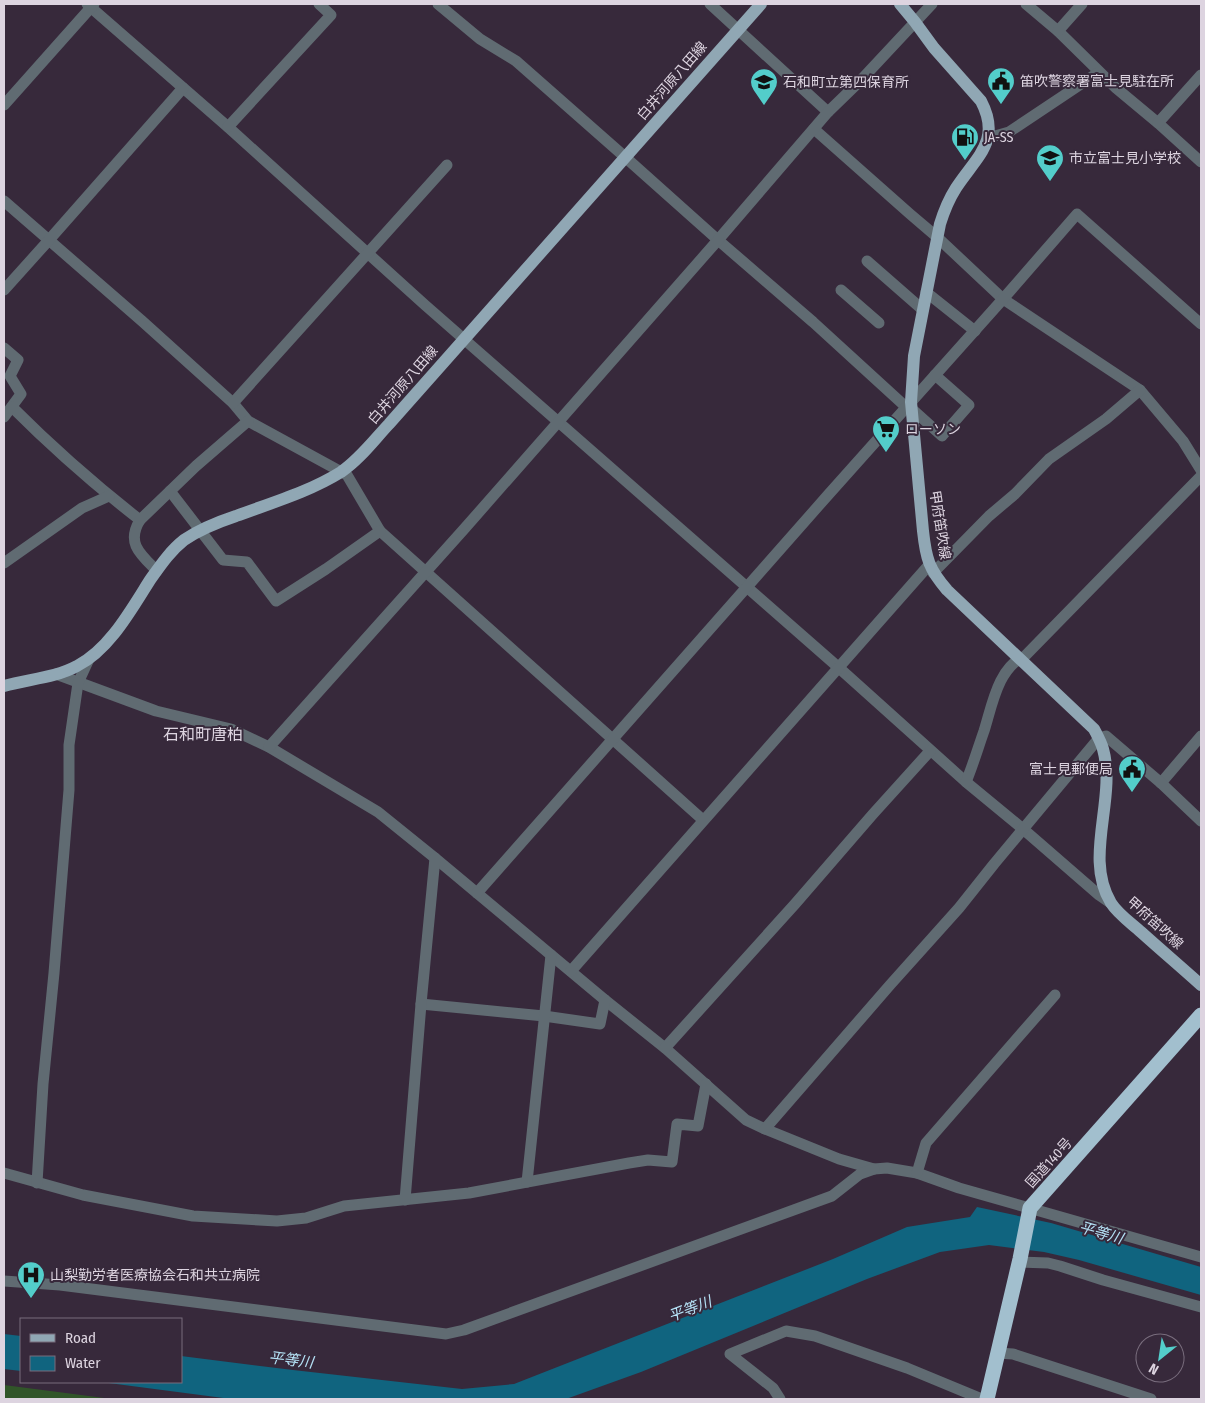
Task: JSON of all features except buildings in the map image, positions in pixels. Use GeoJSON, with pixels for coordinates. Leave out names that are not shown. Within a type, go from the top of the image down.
{"type":"FeatureCollection","features":[{"type":"Feature","properties":{"kind":"highway","name":"国道140号"},"geometry":{"type":"LineString","coordinates":[[987,1399],[1020,1261],[1030,1210],[1201,1015]]}},
{"type":"Feature","properties":{"kind":"main road","name":"白井河原八田線"},"geometry":{"type":"LineString","coordinates":[[4,686],[56,674],[78,666],[102,649],[169,554],[200,530],[320,483],[340,472],[359,457],[761,4]]}},
{"type":"Feature","properties":{"kind":"main road"},"geometry":{"type":"LineString","coordinates":[[900,4],[916,22],[934,48],[980,101],[988,120],[988,138]]}},
{"type":"Feature","properties":{"kind":"main road","name":"甲府笛吹線"},"geometry":{"type":"LineString","coordinates":[[988,138],[982,152],[955,189],[945,209],[937,237],[914,356],[910,406],[926,552],[931,569],[947,590],[1094,729],[1106,760],[1100,872],[1104,888],[1112,904],[1124,917],[1201,985]]}},
{"type":"Feature","properties":{"kind":"street"},"geometry":{"type":"LineString","coordinates":[[228,127],[331,15],[319,4]]}},
{"type":"Feature","properties":{"kind":"street"},"geometry":{"type":"LineString","coordinates":[[438,4],[480,39],[516,61],[942,436],[969,405],[935,375]]}},
{"type":"Feature","properties":{"kind":"street"},"geometry":{"type":"LineString","coordinates":[[710,4],[828,112]]}},
{"type":"Feature","properties":{"kind":"street"},"geometry":{"type":"LineString","coordinates":[[269,747],[426,572],[828,112],[861,80],[932,4]]}},
{"type":"Feature","properties":{"kind":"street"},"geometry":{"type":"LineString","coordinates":[[1026,4],[1116,88],[1201,162]]}},
{"type":"Feature","properties":{"kind":"street"},"geometry":{"type":"LineString","coordinates":[[1058,32],[1082,4]]}},
{"type":"Feature","properties":{"kind":"street"},"geometry":{"type":"LineString","coordinates":[[4,105],[91,5],[425,305],[838,667],[930,751],[1112,904]]}},
{"type":"Feature","properties":{"kind":"street"},"geometry":{"type":"LineString","coordinates":[[988,138],[1009,132],[1099,72]]}},
{"type":"Feature","properties":{"kind":"street"},"geometry":{"type":"LineString","coordinates":[[1158,123],[1201,75]]}},
{"type":"Feature","properties":{"kind":"street"},"geometry":{"type":"LineString","coordinates":[[4,290],[183,88]]}},
{"type":"Feature","properties":{"kind":"street"},"geometry":{"type":"LineString","coordinates":[[814,128],[937,237],[1003,299],[1140,390],[1183,441],[1201,470]]}},
{"type":"Feature","properties":{"kind":"street"},"geometry":{"type":"LineString","coordinates":[[233,403],[447,165]]}},
{"type":"Feature","properties":{"kind":"street"},"geometry":{"type":"LineString","coordinates":[[4,201],[142,320],[233,403],[248,421],[347,475],[380,531],[703,820]]}},
{"type":"Feature","properties":{"kind":"street"},"geometry":{"type":"LineString","coordinates":[[477,893],[612,738],[910,406],[1077,214],[1201,324]]}},
{"type":"Feature","properties":{"kind":"street"},"geometry":{"type":"LineString","coordinates":[[867,262],[923,310]]}},
{"type":"Feature","properties":{"kind":"street"},"geometry":{"type":"LineString","coordinates":[[841,290],[878,323]]}},
{"type":"Feature","properties":{"kind":"street"},"geometry":{"type":"LineString","coordinates":[[926,292],[974,331]]}},
{"type":"Feature","properties":{"kind":"street"},"geometry":{"type":"LineString","coordinates":[[4,348],[18,360],[10,376],[21,394],[4,417]]}},
{"type":"Feature","properties":{"kind":"street"},"geometry":{"type":"LineString","coordinates":[[571,971],[838,667],[931,569],[1015,494],[1049,459],[1106,419],[1140,390]]}},
{"type":"Feature","properties":{"kind":"street"},"geometry":{"type":"LineString","coordinates":[[12,407],[40,435],[109,496],[140,520]]}},
{"type":"Feature","properties":{"kind":"street"},"geometry":{"type":"LineString","coordinates":[[157,571],[138,549],[134,539],[134,529],[140,520],[196,466],[248,421]]}},
{"type":"Feature","properties":{"kind":"street"},"geometry":{"type":"LineString","coordinates":[[966,782],[993,699],[1011,666],[1018,659],[1025,656],[1201,476]]}},
{"type":"Feature","properties":{"kind":"street"},"geometry":{"type":"LineString","coordinates":[[170,491],[222,560],[247,562],[276,601],[380,531]]}},
{"type":"Feature","properties":{"kind":"street"},"geometry":{"type":"LineString","coordinates":[[4,563],[82,508],[109,496]]}},
{"type":"Feature","properties":{"kind":"street"},"geometry":{"type":"LineString","coordinates":[[36,1184],[69,790],[69,745],[78,683],[89,659]]}},
{"type":"Feature","properties":{"kind":"street"},"geometry":{"type":"LineString","coordinates":[[56,674],[156,711],[232,729],[269,747],[378,812],[604,1000],[665,1048],[746,1120],[839,1159],[874,1169]]}},
{"type":"Feature","properties":{"kind":"street"},"geometry":{"type":"LineString","coordinates":[[765,1129],[959,908],[1099,738],[1106,736],[1161,783],[1201,821]]}},
{"type":"Feature","properties":{"kind":"street"},"geometry":{"type":"LineString","coordinates":[[1161,783],[1201,736]]}},
{"type":"Feature","properties":{"kind":"street"},"geometry":{"type":"LineString","coordinates":[[665,1048],[930,751]]}},
{"type":"Feature","properties":{"kind":"street"},"geometry":{"type":"LineString","coordinates":[[405,1200],[435,858]]}},
{"type":"Feature","properties":{"kind":"street"},"geometry":{"type":"LineString","coordinates":[[527,1182],[551,955]]}},
{"type":"Feature","properties":{"kind":"street"},"geometry":{"type":"LineString","coordinates":[[917,1173],[926,1143],[1056,995]]}},
{"type":"Feature","properties":{"kind":"street"},"geometry":{"type":"LineString","coordinates":[[421,1004],[544,1016],[600,1024],[604,1000]]}},
{"type":"Feature","properties":{"kind":"street"},"geometry":{"type":"LineString","coordinates":[[4,1173],[36,1184],[83,1195],[193,1216],[268,1221],[306,1218],[344,1206],[469,1193],[648,1160],[672,1162],[677,1124],[698,1126],[706,1084]]}},
{"type":"Feature","properties":{"kind":"street"},"geometry":{"type":"LineString","coordinates":[[4,1281],[60,1285],[446,1334],[464,1330],[832,1196],[860,1174],[874,1169],[887,1168],[917,1173],[1030,1210],[1201,1257]]}},
{"type":"Feature","properties":{"kind":"street"},"geometry":{"type":"LineString","coordinates":[[1020,1261],[1060,1266],[1201,1307]]}},
{"type":"Feature","properties":{"kind":"street"},"geometry":{"type":"LineString","coordinates":[[780,1399],[773,1388],[730,1354],[786,1331],[815,1336],[907,1368],[982,1399]]}},
{"type":"Feature","properties":{"kind":"street"},"geometry":{"type":"LineString","coordinates":[[998,1353],[1013,1354],[1151,1399]]}},
{"type":"Feature","properties":{"kind":"green space"},"geometry":{"type":"Polygon","coordinates":[[[4,1385],[112,1399],[4,1399],[4,1385]]]}},
{"type":"Feature","properties":{"kind":"water"},"geometry":{"type":"Polygon","coordinates":[[[977,1207],[1051,1223],[1201,1267],[1201,1295],[1079,1260],[1044,1252],[989,1245],[940,1252],[867,1279],[641,1372],[566,1399],[231,1399],[109,1383],[182,1383],[182,1356],[462,1389],[514,1384],[833,1259],[907,1227],[970,1217],[977,1207]]]}},
{"type":"Feature","properties":{"kind":"water"},"geometry":{"type":"Polygon","coordinates":[[[4,1334],[20,1336],[20,1371],[4,1369],[4,1334]]]}},
{"type":"Feature","properties":{"kind":"place","name":"笛吹警察署富士見駐在所"},"geometry":{"type":"Point","coordinates":[1001,105]}},
{"type":"Feature","properties":{"kind":"place","name":"石和町立第四保育所"},"geometry":{"type":"Point","coordinates":[764,106]}},
{"type":"Feature","properties":{"kind":"place","name":"JA-SS"},"geometry":{"type":"Point","coordinates":[965,161]}},
{"type":"Feature","properties":{"kind":"place","name":"市立富士見小学校"},"geometry":{"type":"Point","coordinates":[1050,182]}},
{"type":"Feature","properties":{"kind":"place","name":"ローソン"},"geometry":{"type":"Point","coordinates":[886,453]}},
{"type":"Feature","properties":{"kind":"place","name":"富士見郵便局"},"geometry":{"type":"Point","coordinates":[1132,793]}},
{"type":"Feature","properties":{"kind":"place","name":"山梨勤労者医療協会石和共立病院"},"geometry":{"type":"Point","coordinates":[31,1299]}},
{"type":"Feature","properties":{"kind":"district","name":"石和町唐柏"},"geometry":{"type":"Point","coordinates":[203,734]}},
{"type":"Feature","properties":{"kind":"water label","name":"平等川"},"geometry":{"type":"Point","coordinates":[1101,1233]}},
{"type":"Feature","properties":{"kind":"water label","name":"平等川"},"geometry":{"type":"Point","coordinates":[690,1309]}},
{"type":"Feature","properties":{"kind":"water label","name":"平等川"},"geometry":{"type":"Point","coordinates":[291,1360]}}]}
